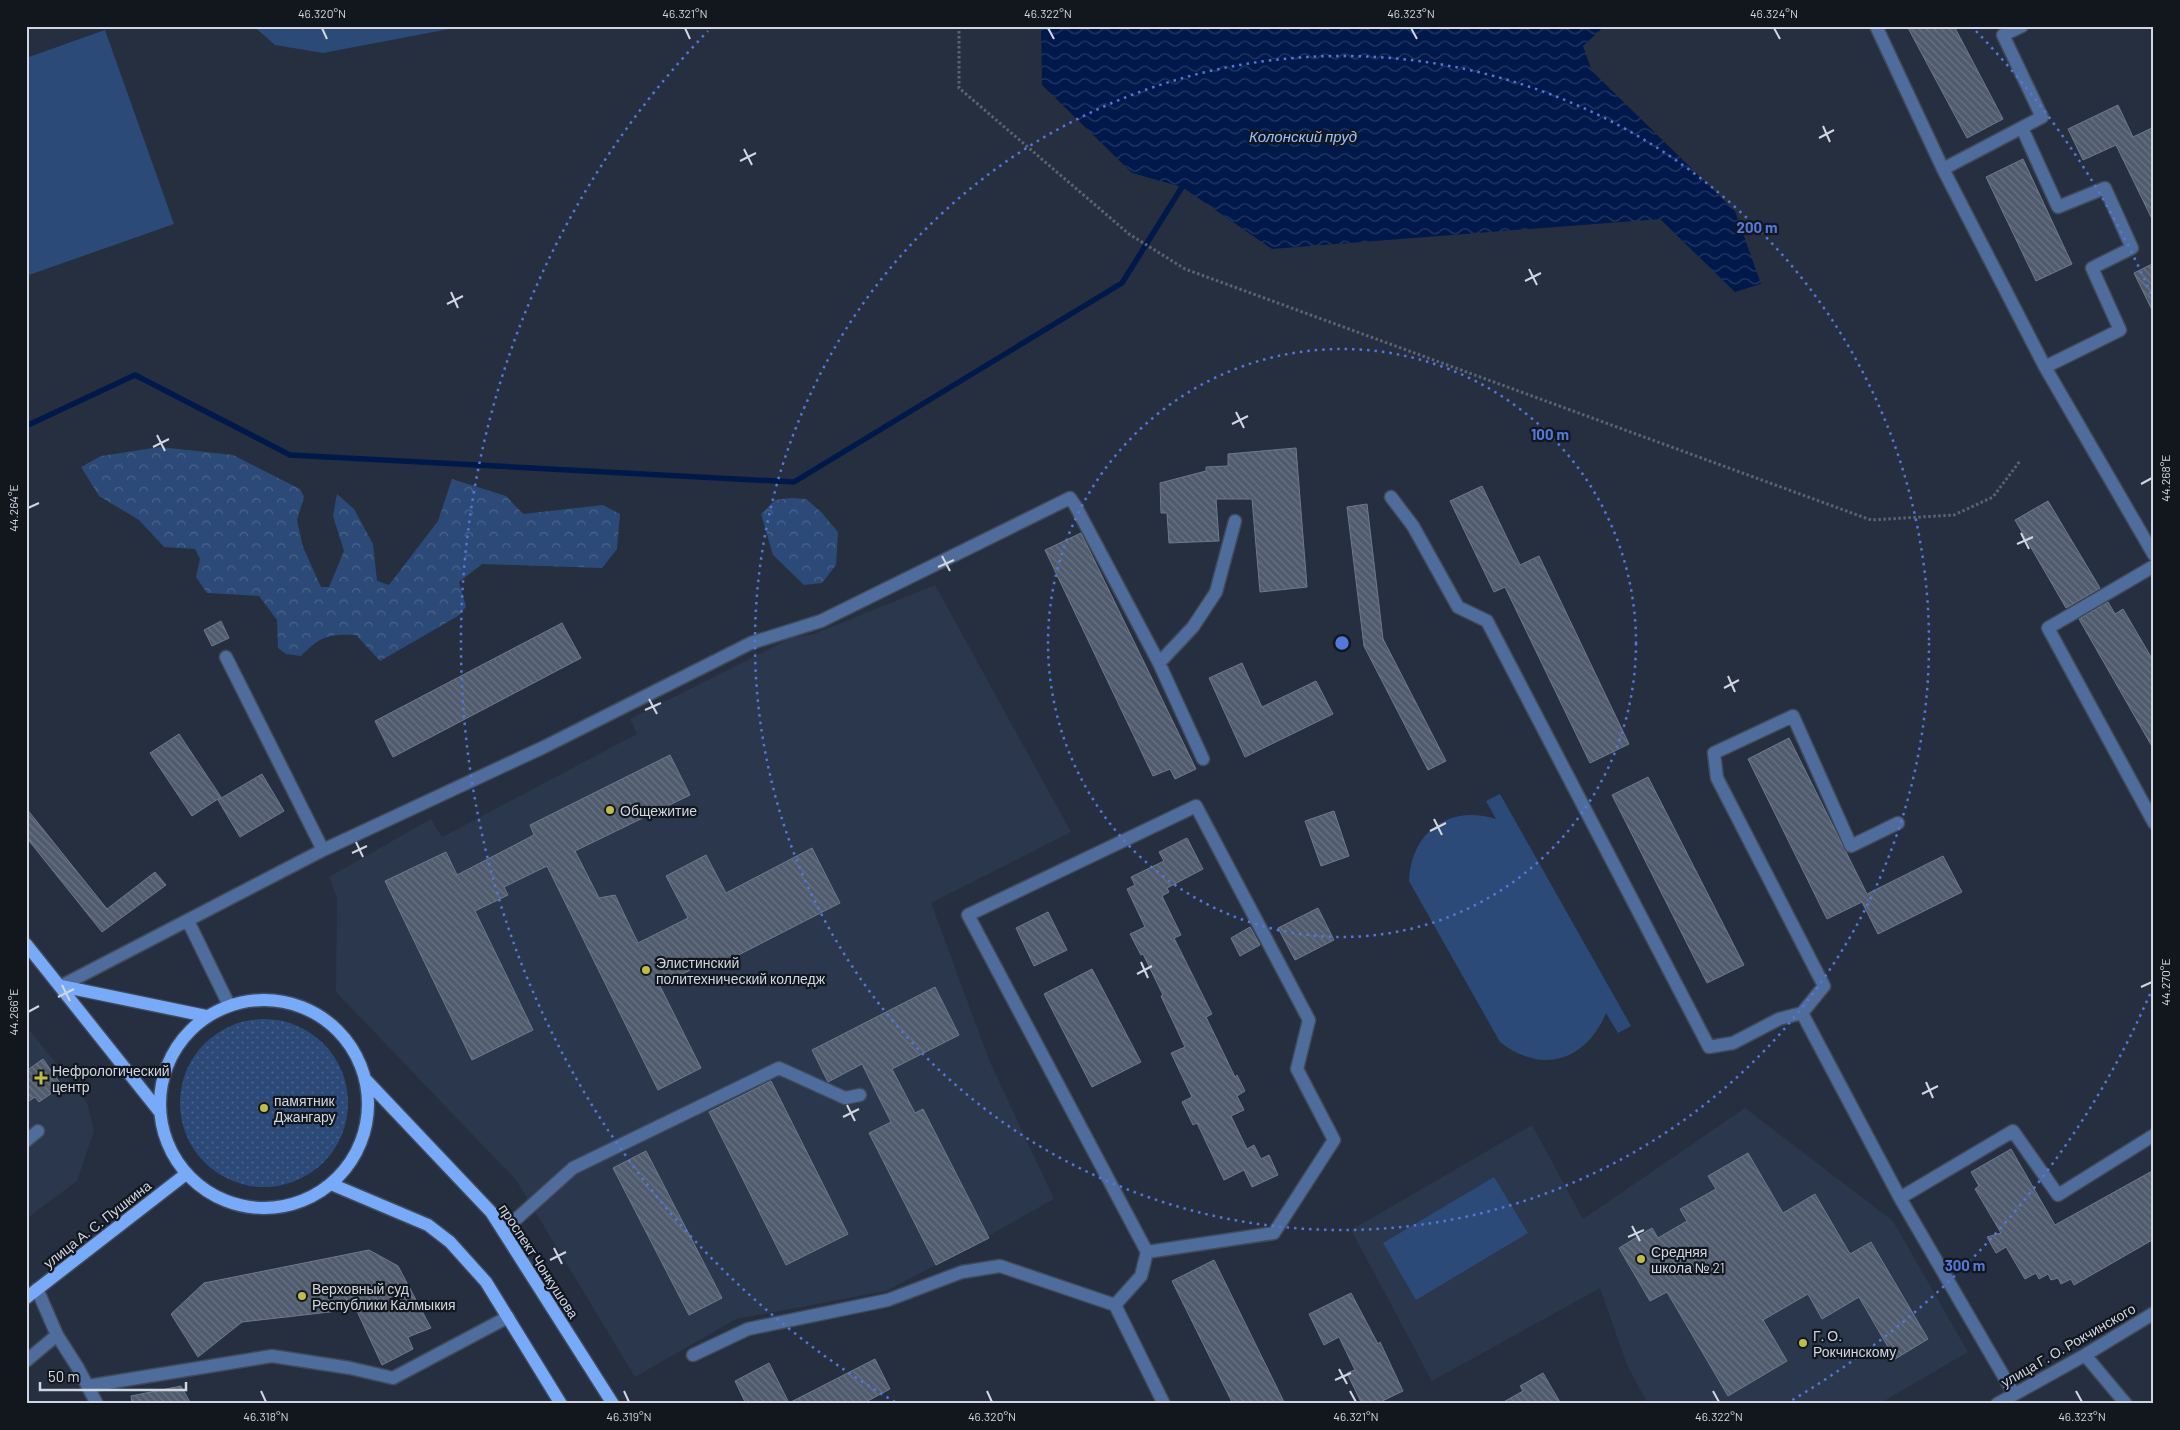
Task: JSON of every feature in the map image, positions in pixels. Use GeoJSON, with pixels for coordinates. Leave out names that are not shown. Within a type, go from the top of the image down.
{"type":"FeatureCollection","features":[{"type":"Feature","properties":{"kind":"main road"},"geometry":{"type":"LineString","coordinates":[[26,944],[160,1111]]}},
{"type":"Feature","properties":{"kind":"main road"},"geometry":{"type":"LineString","coordinates":[[61,986],[206,1016]]}},
{"type":"Feature","properties":{"kind":"main road"},"geometry":{"type":"LineString","coordinates":[[258,999],[287,1002],[314,1012],[337,1030],[355,1053],[366,1080],[368,1109],[363,1137],[350,1163],[331,1184],[304,1201],[273,1208],[249,1207],[241,1206],[211,1194],[186,1174],[168,1145],[160,1111],[166,1070],[187,1033],[206,1016],[229,1005],[258,999]]}},
{"type":"Feature","properties":{"kind":"main road","name":"проспект Чонкушова"},"geometry":{"type":"LineString","coordinates":[[366,1080],[491,1212],[613,1404]]}},
{"type":"Feature","properties":{"kind":"main road","name":"улица А. С. Пушкина"},"geometry":{"type":"LineString","coordinates":[[26,1298],[186,1174]]}},
{"type":"Feature","properties":{"kind":"main road"},"geometry":{"type":"LineString","coordinates":[[331,1184],[428,1224],[442,1235],[486,1282],[561,1404]]}},
{"type":"Feature","properties":{"kind":"street"},"geometry":{"type":"LineString","coordinates":[[1876,26],[1943,169],[2045,367],[2154,555]]}},
{"type":"Feature","properties":{"kind":"street"},"geometry":{"type":"LineString","coordinates":[[1943,169],[2042,117],[2003,35],[2022,26]]}},
{"type":"Feature","properties":{"kind":"street"},"geometry":{"type":"LineString","coordinates":[[2022,128],[2058,207],[2105,188],[2132,248],[2092,268],[2120,330],[2045,367]]}},
{"type":"Feature","properties":{"kind":"street"},"geometry":{"type":"LineString","coordinates":[[1390,497],[1413,526],[1458,607],[1487,621],[1709,1047],[1734,1042],[1779,1019],[1802,1013],[1824,986],[1717,778],[1714,753],[1793,716],[1851,846],[1898,822]]}},
{"type":"Feature","properties":{"kind":"street"},"geometry":{"type":"LineString","coordinates":[[61,986],[323,850],[544,747],[751,643],[821,621],[1070,498],[1075,504],[1159,663],[1203,759]]}},
{"type":"Feature","properties":{"kind":"street"},"geometry":{"type":"LineString","coordinates":[[1159,663],[1193,627],[1216,592],[1235,521]]}},
{"type":"Feature","properties":{"kind":"street"},"geometry":{"type":"LineString","coordinates":[[2154,566],[2048,628],[2154,823]]}},
{"type":"Feature","properties":{"kind":"street"},"geometry":{"type":"LineString","coordinates":[[226,657],[323,850]]}},
{"type":"Feature","properties":{"kind":"street"},"geometry":{"type":"LineString","coordinates":[[1115,1305],[1141,1276],[1147,1252],[968,915],[1196,806],[1309,1020],[1297,1070],[1334,1140],[1274,1233],[1147,1252]]}},
{"type":"Feature","properties":{"kind":"street"},"geometry":{"type":"LineString","coordinates":[[188,921],[229,1005]]}},
{"type":"Feature","properties":{"kind":"street"},"geometry":{"type":"LineString","coordinates":[[1802,1013],[1900,1198],[2014,1394]]}},
{"type":"Feature","properties":{"kind":"street"},"geometry":{"type":"LineString","coordinates":[[503,1231],[552,1184],[573,1168],[779,1068],[844,1098],[860,1095]]}},
{"type":"Feature","properties":{"kind":"street"},"geometry":{"type":"LineString","coordinates":[[26,1141],[38,1131]]}},
{"type":"Feature","properties":{"kind":"street"},"geometry":{"type":"LineString","coordinates":[[1900,1198],[2013,1131],[2058,1196],[2154,1135]]}},
{"type":"Feature","properties":{"kind":"street"},"geometry":{"type":"LineString","coordinates":[[693,1355],[748,1329],[888,1300],[962,1272],[1000,1266],[1115,1305],[1164,1404]]}},
{"type":"Feature","properties":{"kind":"street"},"geometry":{"type":"LineString","coordinates":[[37,1290],[57,1335],[97,1404]]}},
{"type":"Feature","properties":{"kind":"street","name":"улица Г. О. Рокчинского"},"geometry":{"type":"LineString","coordinates":[[1998,1404],[2085,1355],[2154,1313]]}},
{"type":"Feature","properties":{"kind":"street"},"geometry":{"type":"LineString","coordinates":[[88,1386],[272,1356],[350,1368],[393,1378],[508,1317]]}},
{"type":"Feature","properties":{"kind":"street"},"geometry":{"type":"LineString","coordinates":[[26,1361],[57,1335]]}},
{"type":"Feature","properties":{"kind":"street"},"geometry":{"type":"LineString","coordinates":[[2085,1355],[2126,1404]]}},
{"type":"Feature","properties":{"kind":"path"},"geometry":{"type":"LineString","coordinates":[[959,26],[959,88],[1129,234],[1185,268],[1871,520],[1954,514],[1993,497],[2020,461]]}},
{"type":"Feature","properties":{"kind":"shaded area","name":"Элистинский политехнический колледж"},"geometry":{"type":"Polygon","coordinates":[[[935,585],[1071,832],[931,903],[990,1062],[1054,1199],[886,1291],[736,1319],[635,1377],[516,1180],[336,992],[337,898],[329,877],[431,819],[442,837],[637,734],[630,719],[791,638],[814,634],[935,585]]]}},
{"type":"Feature","properties":{"kind":"shaded area"},"geometry":{"type":"Polygon","coordinates":[[[26,1026],[87,1102],[94,1131],[77,1181],[26,1219],[26,1026]]]}},
{"type":"Feature","properties":{"kind":"shaded area","name":"Средняя школа № 21"},"geometry":{"type":"Polygon","coordinates":[[[1745,1108],[1893,1221],[1968,1352],[1879,1404],[1648,1404],[1627,1365],[1600,1288],[1432,1381],[1351,1230],[1532,1125],[1583,1219],[1745,1108]]]}},
{"type":"Feature","properties":{"kind":"green space"},"geometry":{"type":"Polygon","coordinates":[[[253,26],[465,26],[323,53],[275,45],[253,26]]]}},
{"type":"Feature","properties":{"kind":"green space"},"geometry":{"type":"Polygon","coordinates":[[[105,30],[174,224],[26,276],[26,58],[105,30]]]}},
{"type":"Feature","properties":{"kind":"green space"},"geometry":{"type":"Polygon","coordinates":[[[160,447],[233,455],[300,489],[304,497],[297,520],[303,547],[321,587],[329,587],[344,551],[333,516],[337,494],[354,509],[373,544],[377,581],[389,585],[438,521],[452,479],[506,496],[523,514],[603,505],[620,514],[617,549],[602,568],[482,564],[459,582],[466,607],[458,616],[380,661],[356,635],[338,635],[320,640],[301,656],[286,654],[278,648],[277,620],[259,596],[207,593],[196,577],[200,559],[195,549],[164,547],[139,520],[99,496],[81,467],[101,456],[160,447]]]}},
{"type":"Feature","properties":{"kind":"green space"},"geometry":{"type":"Polygon","coordinates":[[[806,499],[821,512],[838,532],[836,565],[822,583],[804,585],[773,555],[761,514],[775,500],[806,499]]]}},
{"type":"Feature","properties":{"kind":"green space"},"geometry":{"type":"Polygon","coordinates":[[[1500,794],[1631,1026],[1618,1033],[1606,1013],[1587,1042],[1575,1052],[1561,1058],[1547,1060],[1531,1058],[1516,1052],[1500,1042],[1409,881],[1411,864],[1425,836],[1436,826],[1448,819],[1463,815],[1479,815],[1496,819],[1486,801],[1500,794]]]}},
{"type":"Feature","properties":{"kind":"green space"},"geometry":{"type":"Polygon","coordinates":[[[272,1019],[296,1025],[324,1043],[342,1071],[347,1087],[347,1119],[342,1135],[324,1163],[311,1173],[288,1184],[256,1187],[240,1184],[224,1177],[210,1168],[199,1157],[183,1127],[180,1095],[183,1079],[190,1063],[199,1049],[210,1038],[240,1022],[272,1019]]]}},
{"type":"Feature","properties":{"kind":"green space"},"geometry":{"type":"Polygon","coordinates":[[[1494,1177],[1528,1233],[1416,1300],[1383,1243],[1494,1177]]]}},
{"type":"Feature","properties":{"kind":"water","name":"Колонский пруд"},"geometry":{"type":"Polygon","coordinates":[[[1041,26],[1605,26],[1583,46],[1592,71],[1735,211],[1761,284],[1735,292],[1660,219],[1272,249],[1182,187],[1132,173],[1042,85],[1041,26]]]}},
{"type":"Feature","properties":{"kind":"building"},"geometry":{"type":"Polygon","coordinates":[[[1907,26],[1954,26],[2003,119],[1967,138],[1907,26]]]}},
{"type":"Feature","properties":{"kind":"building"},"geometry":{"type":"Polygon","coordinates":[[[2118,105],[2133,137],[2154,127],[2154,223],[2116,145],[2083,160],[2068,129],[2118,105]]]}},
{"type":"Feature","properties":{"kind":"building"},"geometry":{"type":"Polygon","coordinates":[[[2023,159],[2072,264],[2036,281],[1986,177],[2023,159]]]}},
{"type":"Feature","properties":{"kind":"building"},"geometry":{"type":"Polygon","coordinates":[[[2154,263],[2154,314],[2134,273],[2154,263]]]}},
{"type":"Feature","properties":{"kind":"building"},"geometry":{"type":"Polygon","coordinates":[[[1296,448],[1307,587],[1260,592],[1252,499],[1216,499],[1219,541],[1169,543],[1167,513],[1161,513],[1160,483],[1206,471],[1206,467],[1228,466],[1228,454],[1296,448]]]}},
{"type":"Feature","properties":{"kind":"building"},"geometry":{"type":"Polygon","coordinates":[[[1482,486],[1520,565],[1539,556],[1629,744],[1590,763],[1505,587],[1494,592],[1450,501],[1482,486]]]}},
{"type":"Feature","properties":{"kind":"building"},"geometry":{"type":"Polygon","coordinates":[[[2048,501],[2100,588],[2066,608],[2015,520],[2048,501]]]}},
{"type":"Feature","properties":{"kind":"building"},"geometry":{"type":"Polygon","coordinates":[[[1367,504],[1383,639],[1446,761],[1428,770],[1364,646],[1347,507],[1367,504]]]}},
{"type":"Feature","properties":{"kind":"building"},"geometry":{"type":"Polygon","coordinates":[[[1081,533],[1196,769],[1175,779],[1170,769],[1153,776],[1045,550],[1081,533]]]}},
{"type":"Feature","properties":{"kind":"building"},"geometry":{"type":"Polygon","coordinates":[[[2108,602],[2115,614],[2123,609],[2154,662],[2154,750],[2079,619],[2108,602]]]}},
{"type":"Feature","properties":{"kind":"building"},"geometry":{"type":"Polygon","coordinates":[[[221,621],[229,638],[212,646],[204,630],[221,621]]]}},
{"type":"Feature","properties":{"kind":"building"},"geometry":{"type":"Polygon","coordinates":[[[562,623],[581,658],[393,757],[375,721],[562,623]]]}},
{"type":"Feature","properties":{"kind":"building"},"geometry":{"type":"Polygon","coordinates":[[[1242,663],[1262,707],[1316,681],[1333,714],[1245,757],[1209,678],[1242,663]]]}},
{"type":"Feature","properties":{"kind":"building"},"geometry":{"type":"Polygon","coordinates":[[[179,734],[221,797],[192,816],[150,753],[179,734]]]}},
{"type":"Feature","properties":{"kind":"building"},"geometry":{"type":"Polygon","coordinates":[[[1789,738],[1867,894],[1943,856],[1962,892],[1878,934],[1862,902],[1827,919],[1748,759],[1789,738]]]}},
{"type":"Feature","properties":{"kind":"building"},"geometry":{"type":"Polygon","coordinates":[[[670,755],[690,795],[575,851],[599,898],[615,895],[638,943],[688,918],[666,876],[706,855],[726,893],[812,848],[840,903],[713,968],[709,960],[660,986],[701,1068],[658,1090],[547,866],[504,887],[508,895],[475,911],[533,1030],[472,1060],[385,881],[446,852],[457,875],[534,835],[530,825],[670,755]]]}},
{"type":"Feature","properties":{"kind":"building"},"geometry":{"type":"Polygon","coordinates":[[[262,774],[284,811],[240,837],[218,800],[262,774]]]}},
{"type":"Feature","properties":{"kind":"building"},"geometry":{"type":"Polygon","coordinates":[[[1648,777],[1744,965],[1707,983],[1612,795],[1648,777]]]}},
{"type":"Feature","properties":{"kind":"building"},"geometry":{"type":"Polygon","coordinates":[[[26,808],[107,909],[155,872],[166,885],[102,932],[26,837],[26,808]]]}},
{"type":"Feature","properties":{"kind":"building"},"geometry":{"type":"Polygon","coordinates":[[[1334,811],[1349,856],[1321,866],[1305,821],[1334,811]]]}},
{"type":"Feature","properties":{"kind":"building"},"geometry":{"type":"Polygon","coordinates":[[[1187,838],[1203,869],[1167,888],[1169,892],[1162,896],[1181,935],[1174,938],[1212,1014],[1206,1017],[1235,1077],[1237,1075],[1245,1091],[1237,1096],[1244,1110],[1231,1116],[1247,1149],[1254,1145],[1261,1159],[1269,1155],[1278,1175],[1252,1187],[1244,1170],[1224,1180],[1197,1123],[1193,1125],[1182,1102],[1192,1097],[1171,1053],[1185,1047],[1161,996],[1163,995],[1143,954],[1141,955],[1130,934],[1145,927],[1127,889],[1135,885],[1131,877],[1164,861],[1159,852],[1187,838]]]}},
{"type":"Feature","properties":{"kind":"building"},"geometry":{"type":"Polygon","coordinates":[[[1318,908],[1334,940],[1295,960],[1278,928],[1318,908]]]}},
{"type":"Feature","properties":{"kind":"building"},"geometry":{"type":"Polygon","coordinates":[[[1048,912],[1067,950],[1034,966],[1016,928],[1048,912]]]}},
{"type":"Feature","properties":{"kind":"building"},"geometry":{"type":"Polygon","coordinates":[[[1250,927],[1260,945],[1240,956],[1231,938],[1250,927]]]}},
{"type":"Feature","properties":{"kind":"building"},"geometry":{"type":"Polygon","coordinates":[[[1092,969],[1141,1062],[1092,1087],[1044,994],[1092,969]]]}},
{"type":"Feature","properties":{"kind":"building"},"geometry":{"type":"Polygon","coordinates":[[[935,987],[959,1035],[892,1069],[915,1113],[923,1109],[989,1238],[936,1265],[869,1133],[891,1122],[862,1064],[828,1082],[812,1050],[935,987]]]}},
{"type":"Feature","properties":{"kind":"building","name":"Нефрологический центр"},"geometry":{"type":"Polygon","coordinates":[[[43,1059],[62,1086],[39,1102],[35,1097],[26,1103],[26,1071],[43,1059]]]}},
{"type":"Feature","properties":{"kind":"building"},"geometry":{"type":"Polygon","coordinates":[[[771,1081],[848,1234],[786,1265],[709,1112],[771,1081]]]}},
{"type":"Feature","properties":{"kind":"building"},"geometry":{"type":"Polygon","coordinates":[[[2011,1149],[2055,1225],[2154,1170],[2154,1239],[2074,1285],[2071,1279],[2061,1284],[2058,1278],[2051,1280],[2048,1274],[2039,1279],[2036,1273],[2025,1279],[2006,1247],[1996,1253],[1987,1237],[2001,1233],[1975,1189],[1979,1186],[1971,1172],[2011,1149]]]}},
{"type":"Feature","properties":{"kind":"building"},"geometry":{"type":"Polygon","coordinates":[[[646,1151],[722,1298],[689,1315],[613,1168],[646,1151]]]}},
{"type":"Feature","properties":{"kind":"building"},"geometry":{"type":"Polygon","coordinates":[[[1748,1153],[1783,1213],[1815,1194],[1850,1254],[1871,1242],[1928,1339],[1895,1359],[1859,1297],[1822,1319],[1808,1294],[1763,1320],[1787,1361],[1728,1396],[1667,1292],[1650,1301],[1619,1248],[1652,1228],[1658,1238],[1687,1221],[1680,1209],[1716,1189],[1708,1176],[1748,1153]]]}},
{"type":"Feature","properties":{"kind":"building","name":"Верховный суд Республики Калмыкия"},"geometry":{"type":"Polygon","coordinates":[[[369,1250],[398,1266],[431,1328],[408,1337],[413,1349],[382,1365],[356,1309],[242,1322],[198,1357],[171,1314],[204,1283],[369,1250]]]}},
{"type":"Feature","properties":{"kind":"building"},"geometry":{"type":"Polygon","coordinates":[[[1214,1260],[1285,1404],[1233,1404],[1172,1281],[1214,1260]]]}},
{"type":"Feature","properties":{"kind":"building"},"geometry":{"type":"Polygon","coordinates":[[[1351,1293],[1378,1344],[1380,1342],[1403,1391],[1376,1404],[1362,1404],[1347,1373],[1355,1370],[1339,1337],[1324,1345],[1309,1314],[1351,1293]]]}},
{"type":"Feature","properties":{"kind":"building"},"geometry":{"type":"Polygon","coordinates":[[[875,1359],[890,1389],[862,1404],[746,1404],[735,1381],[769,1363],[789,1403],[875,1359]]]}},
{"type":"Feature","properties":{"kind":"building"},"geometry":{"type":"Polygon","coordinates":[[[1543,1373],[1561,1404],[1500,1404],[1523,1391],[1520,1386],[1543,1373]]]}},
{"type":"Feature","properties":{"kind":"building"},"geometry":{"type":"Polygon","coordinates":[[[181,1386],[191,1404],[132,1404],[131,1396],[181,1386]]]}},
{"type":"Feature","properties":{"kind":"waterway"},"geometry":{"type":"LineString","coordinates":[[26,426],[135,375],[290,455],[794,482],[1122,283],[1182,187]]}},
{"type":"Feature","properties":{"kind":"place","name":"Общежитие"},"geometry":{"type":"Point","coordinates":[610,810]}},
{"type":"Feature","properties":{"kind":"place","name":"Элистинский политехнический колледж"},"geometry":{"type":"Point","coordinates":[646,970]}},
{"type":"Feature","properties":{"kind":"place","name":"Нефрологический центр"},"geometry":{"type":"Point","coordinates":[41,1078]}},
{"type":"Feature","properties":{"kind":"place","name":"памятник Джангару"},"geometry":{"type":"Point","coordinates":[264,1108]}},
{"type":"Feature","properties":{"kind":"place","name":"Средняя школа № 21"},"geometry":{"type":"Point","coordinates":[1641,1259]}},
{"type":"Feature","properties":{"kind":"place","name":"Верховный суд Республики Калмыкия"},"geometry":{"type":"Point","coordinates":[302,1296]}},
{"type":"Feature","properties":{"kind":"place","name":"Г. О. Рокчинскому"},"geometry":{"type":"Point","coordinates":[1803,1343]}}]}
